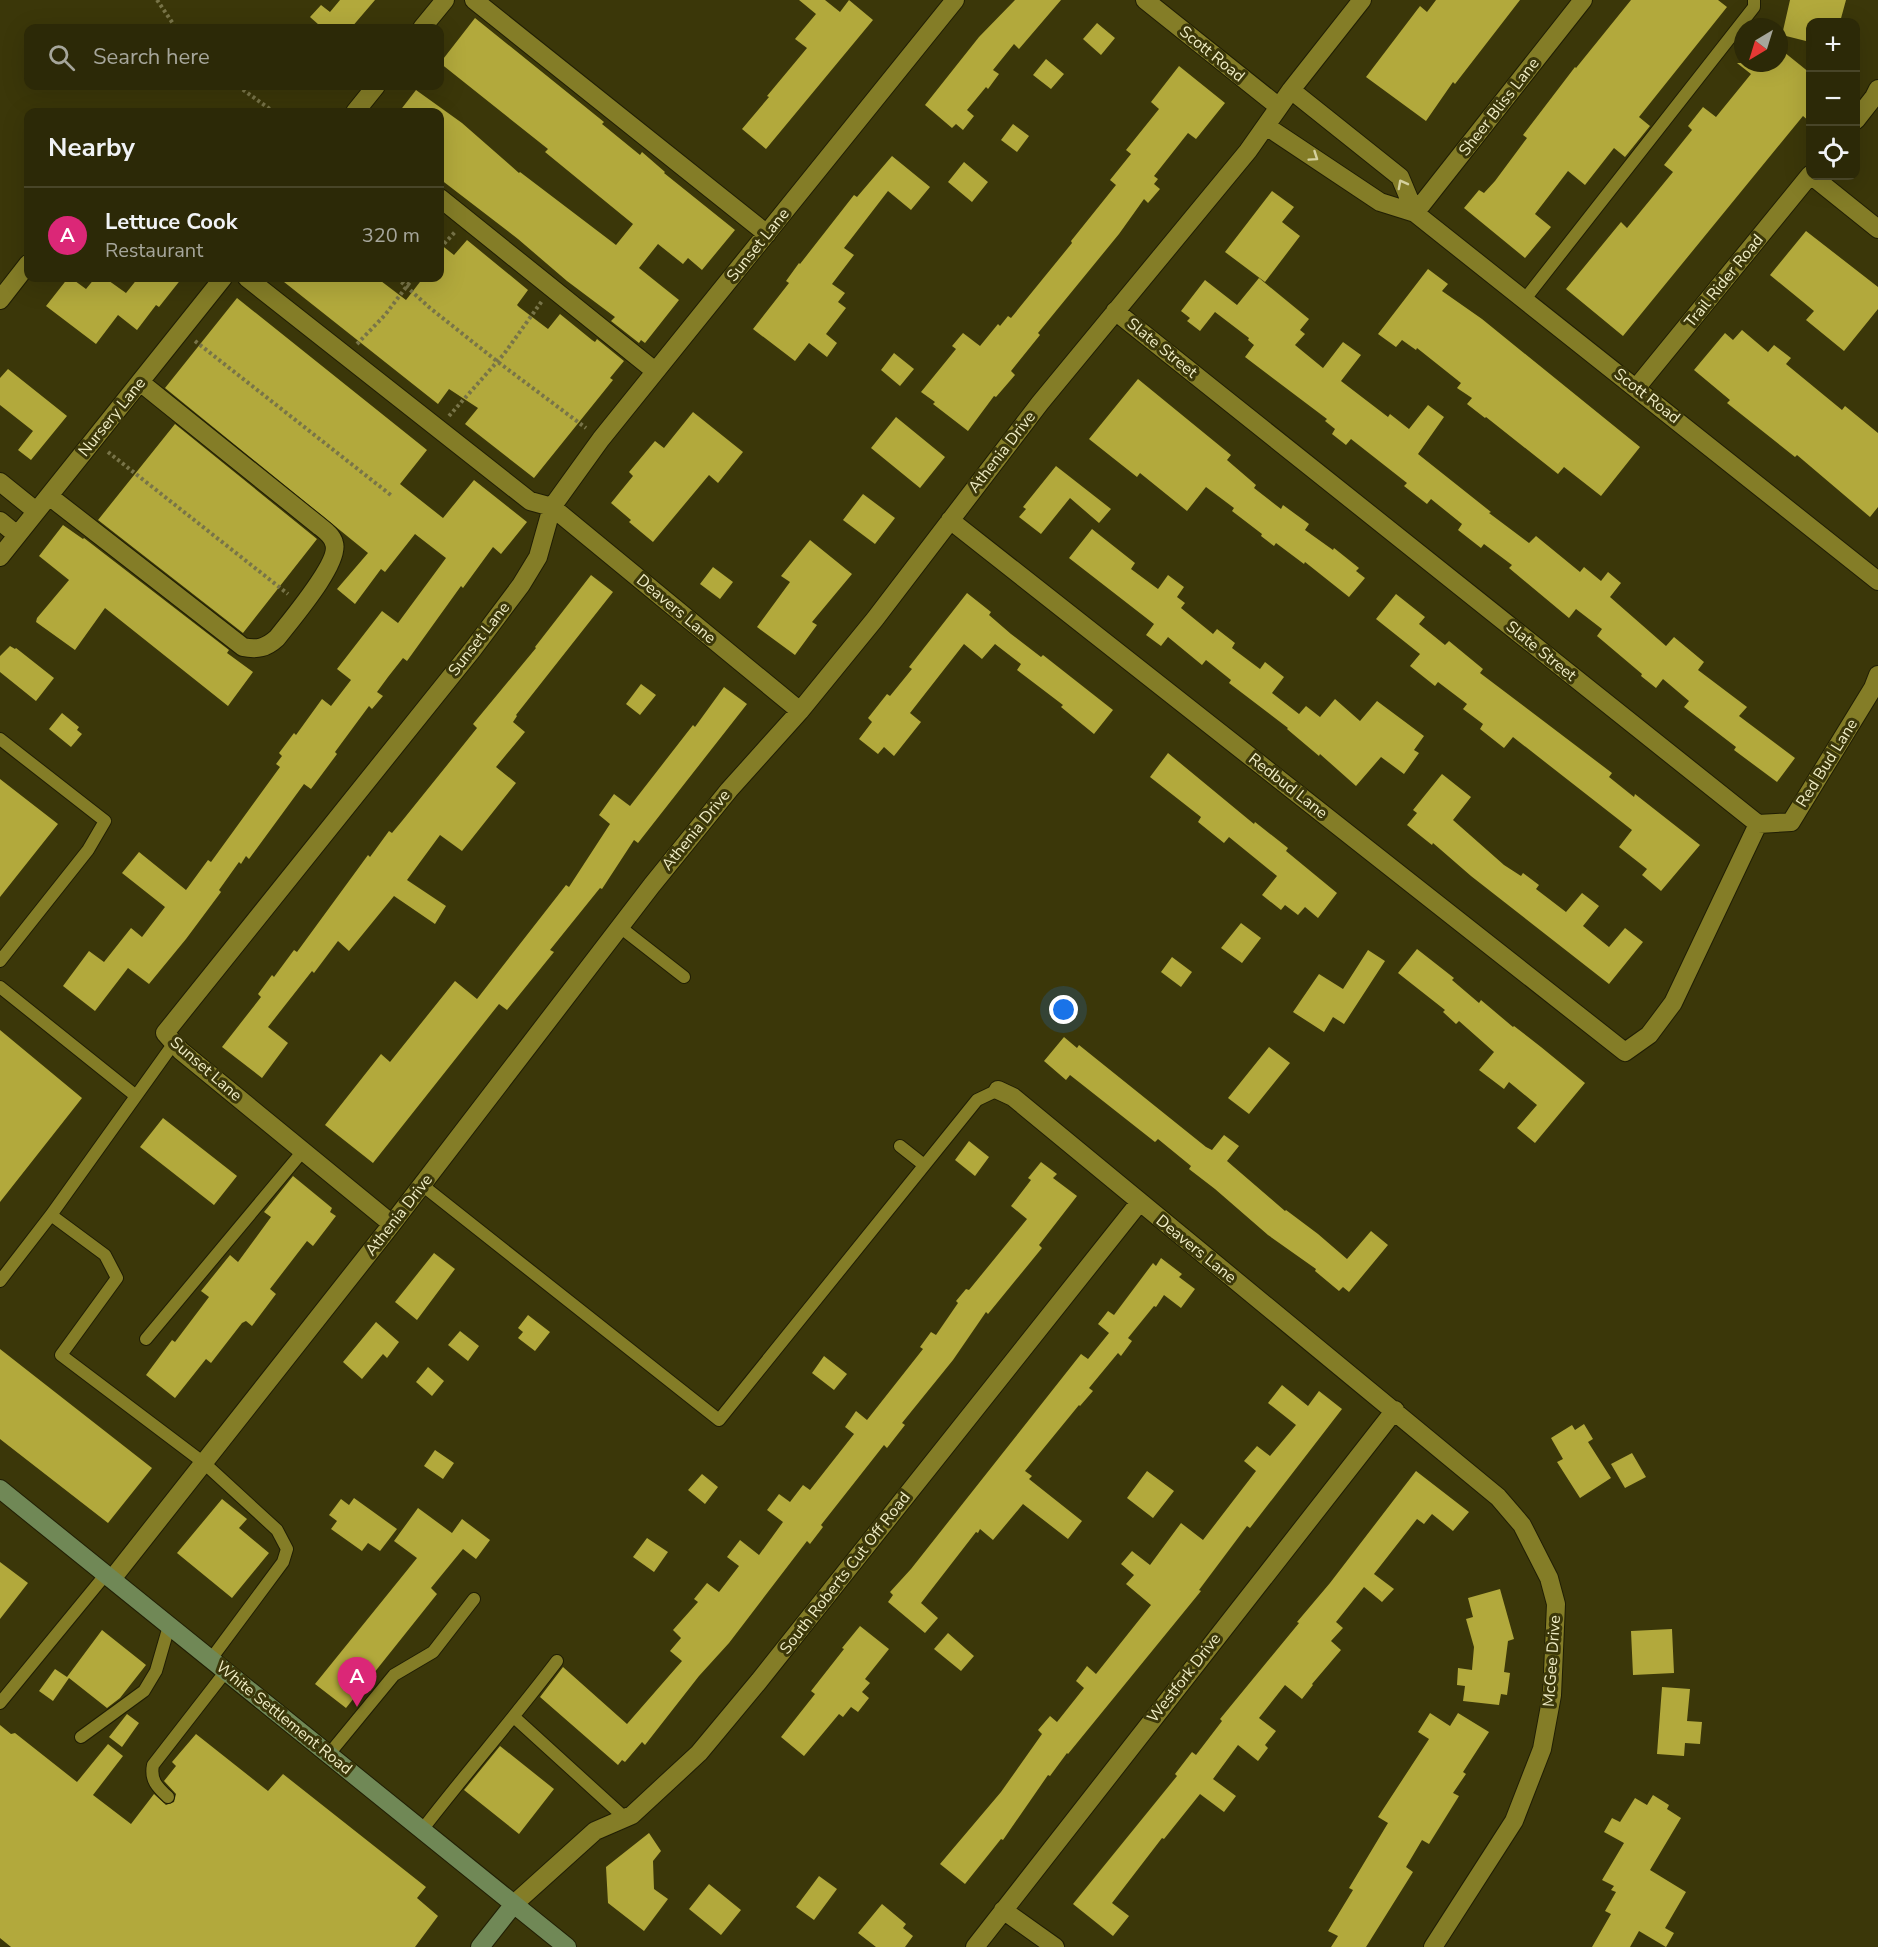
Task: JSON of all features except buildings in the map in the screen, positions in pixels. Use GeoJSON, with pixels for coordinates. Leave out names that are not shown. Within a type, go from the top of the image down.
{"type":"FeatureCollection","features":[{"type":"Feature","properties":{"kind":"main road","name":"White Settlement Road"},"geometry":{"type":"LineString","coordinates":[[0,1489],[567,1947]]}},
{"type":"Feature","properties":{"kind":"main road"},"geometry":{"type":"LineString","coordinates":[[480,1947],[514,1904]]}},
{"type":"Feature","properties":{"kind":"street"},"geometry":{"type":"LineString","coordinates":[[425,24],[445,0]]}},
{"type":"Feature","properties":{"kind":"street"},"geometry":{"type":"LineString","coordinates":[[474,0],[767,234]]}},
{"type":"Feature","properties":{"kind":"street","name":"Sunset Lane"},"geometry":{"type":"LineString","coordinates":[[392,1224],[174,1043],[165,1033],[473,649],[521,585],[538,557],[552,507],[601,439],[955,0]]}},
{"type":"Feature","properties":{"kind":"street","name":"Scott Road"},"geometry":{"type":"LineString","coordinates":[[1145,0],[1279,107]]}},
{"type":"Feature","properties":{"kind":"street","name":"Athenia Drive"},"geometry":{"type":"LineString","coordinates":[[109,1576],[204,1463],[392,1224],[620,927],[729,790],[800,711],[875,619],[1040,403],[1266,126],[1291,90],[1362,0]]}},
{"type":"Feature","properties":{"kind":"street","name":"Sheer Bliss Lane"},"geometry":{"type":"LineString","coordinates":[[1415,213],[1583,0]]}},
{"type":"Feature","properties":{"kind":"street"},"geometry":{"type":"LineString","coordinates":[[1860,115],[1874,98],[1878,89]]}},
{"type":"Feature","properties":{"kind":"street"},"geometry":{"type":"LineString","coordinates":[[358,108],[373,90]]}},
{"type":"Feature","properties":{"kind":"street","name":"Scott Road"},"geometry":{"type":"LineString","coordinates":[[1291,90],[1400,177],[1415,213]]}},
{"type":"Feature","properties":{"kind":"street","name":"Scott Road"},"geometry":{"type":"LineString","coordinates":[[1266,126],[1380,202],[1415,213],[1637,387],[1878,581]]}},
{"type":"Feature","properties":{"kind":"street","name":"Trail Rider Road"},"geometry":{"type":"LineString","coordinates":[[1637,387],[1807,180]]}},
{"type":"Feature","properties":{"kind":"street"},"geometry":{"type":"LineString","coordinates":[[1817,180],[1878,229]]}},
{"type":"Feature","properties":{"kind":"street"},"geometry":{"type":"LineString","coordinates":[[444,201],[655,371]]}},
{"type":"Feature","properties":{"kind":"street"},"geometry":{"type":"LineString","coordinates":[[0,300],[24,269]]}},
{"type":"Feature","properties":{"kind":"street","name":"Nursery Lane"},"geometry":{"type":"LineString","coordinates":[[0,557],[220,282]]}},
{"type":"Feature","properties":{"kind":"street","name":"Deavers Lane"},"geometry":{"type":"LineString","coordinates":[[252,282],[530,501],[552,507],[800,711]]}},
{"type":"Feature","properties":{"kind":"street","name":"Slate Street"},"geometry":{"type":"LineString","coordinates":[[1115,311],[1758,824]]}},
{"type":"Feature","properties":{"kind":"street"},"geometry":{"type":"LineString","coordinates":[[49,496],[243,647],[255,650],[269,645],[277,638],[326,573],[334,556],[334,543],[328,533],[140,382]]}},
{"type":"Feature","properties":{"kind":"street"},"geometry":{"type":"LineString","coordinates":[[0,482],[36,511]]}},
{"type":"Feature","properties":{"kind":"street","name":"Redbud Lane"},"geometry":{"type":"LineString","coordinates":[[950,520],[1625,1052],[1649,1035],[1673,1003],[1758,824]]}},
{"type":"Feature","properties":{"kind":"street"},"geometry":{"type":"LineString","coordinates":[[0,521],[17,535]]}},
{"type":"Feature","properties":{"kind":"street","name":"Red Bud Lane"},"geometry":{"type":"LineString","coordinates":[[1758,824],[1791,822],[1873,688],[1878,675]]}},
{"type":"Feature","properties":{"kind":"street","name":"Deavers Lane"},"geometry":{"type":"LineString","coordinates":[[998,1090],[1013,1096],[1139,1203],[1395,1410]]}},
{"type":"Feature","properties":{"kind":"street","name":"South Roberts Cut Off Road"},"geometry":{"type":"LineString","coordinates":[[514,1904],[595,1831],[632,1815],[699,1753],[1139,1203]]}},
{"type":"Feature","properties":{"kind":"street","name":"Westfork Drive"},"geometry":{"type":"LineString","coordinates":[[975,1947],[1395,1410]]}},
{"type":"Feature","properties":{"kind":"street","name":"McGee Drive"},"geometry":{"type":"LineString","coordinates":[[1395,1410],[1498,1497],[1522,1525],[1549,1578],[1556,1604],[1552,1695],[1542,1749],[1514,1821],[1433,1947]]}},
{"type":"Feature","properties":{"kind":"street"},"geometry":{"type":"LineString","coordinates":[[1002,1910],[1055,1947]]}},
{"type":"Feature","properties":{"kind":"lane"},"geometry":{"type":"LineString","coordinates":[[1525,299],[1754,7],[1754,0]]}},
{"type":"Feature","properties":{"kind":"lane"},"geometry":{"type":"LineString","coordinates":[[0,739],[105,821],[88,850],[0,961]]}},
{"type":"Feature","properties":{"kind":"lane"},"geometry":{"type":"LineString","coordinates":[[620,927],[684,977]]}},
{"type":"Feature","properties":{"kind":"lane"},"geometry":{"type":"LineString","coordinates":[[0,987],[136,1096]]}},
{"type":"Feature","properties":{"kind":"lane"},"geometry":{"type":"LineString","coordinates":[[0,1281],[51,1215],[174,1043]]}},
{"type":"Feature","properties":{"kind":"lane"},"geometry":{"type":"LineString","coordinates":[[422,1185],[719,1420],[977,1100],[998,1090]]}},
{"type":"Feature","properties":{"kind":"lane"},"geometry":{"type":"LineString","coordinates":[[900,1146],[924,1165]]}},
{"type":"Feature","properties":{"kind":"lane"},"geometry":{"type":"LineString","coordinates":[[146,1339],[303,1151]]}},
{"type":"Feature","properties":{"kind":"lane"},"geometry":{"type":"LineString","coordinates":[[51,1215],[105,1255],[117,1278],[61,1355],[204,1463],[277,1530],[287,1549],[283,1562],[211,1659]]}},
{"type":"Feature","properties":{"kind":"lane"},"geometry":{"type":"LineString","coordinates":[[0,1703],[109,1576]]}},
{"type":"Feature","properties":{"kind":"lane"},"geometry":{"type":"LineString","coordinates":[[329,1754],[394,1675],[433,1652],[474,1599]]}},
{"type":"Feature","properties":{"kind":"lane"},"geometry":{"type":"LineString","coordinates":[[81,1737],[144,1691],[156,1671],[169,1626]]}},
{"type":"Feature","properties":{"kind":"lane"},"geometry":{"type":"LineString","coordinates":[[422,1830],[557,1661]]}},
{"type":"Feature","properties":{"kind":"lane"},"geometry":{"type":"LineString","coordinates":[[168,1797],[156,1787],[151,1775],[153,1765],[226,1671]]}},
{"type":"Feature","properties":{"kind":"lane"},"geometry":{"type":"LineString","coordinates":[[514,1717],[625,1818]]}},
{"type":"Feature","properties":{"kind":"path"},"geometry":{"type":"LineString","coordinates":[[157,0],[173,24]]}},
{"type":"Feature","properties":{"kind":"path"},"geometry":{"type":"LineString","coordinates":[[244,90],[268,108]]}},
{"type":"Feature","properties":{"kind":"path"},"geometry":{"type":"LineString","coordinates":[[402,282],[430,308],[498,362],[601,439]]}},
{"type":"Feature","properties":{"kind":"path"},"geometry":{"type":"LineString","coordinates":[[347,356],[384,315],[409,282]]}},
{"type":"Feature","properties":{"kind":"path"},"geometry":{"type":"LineString","coordinates":[[438,428],[498,362],[552,288]]}},
{"type":"Feature","properties":{"kind":"path"},"geometry":{"type":"LineString","coordinates":[[181,330],[392,496]]}},
{"type":"Feature","properties":{"kind":"path"},"geometry":{"type":"LineString","coordinates":[[93,440],[302,605]]}},
{"type":"Feature","properties":{"kind":"place","name":"Lettuce Cook"},"geometry":{"type":"Point","coordinates":[357,1707]}}]}
